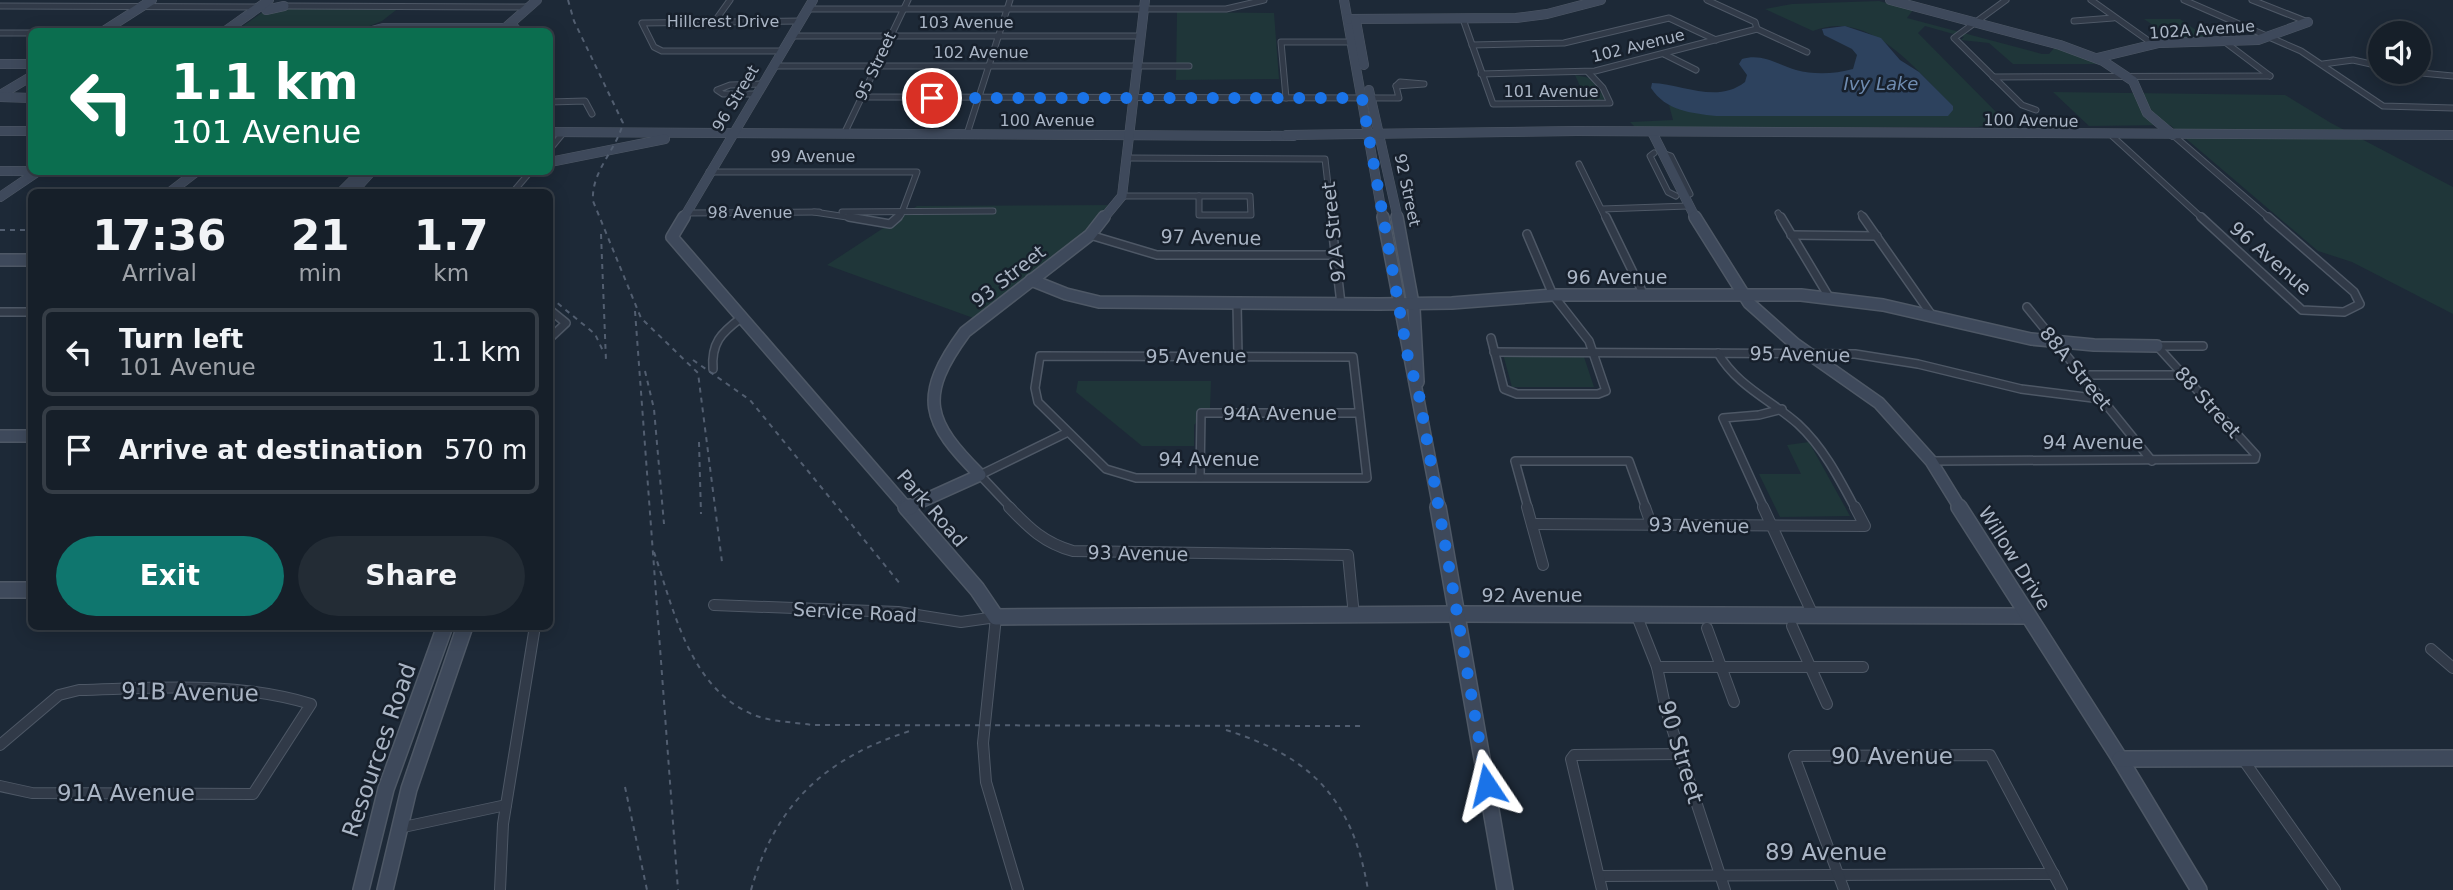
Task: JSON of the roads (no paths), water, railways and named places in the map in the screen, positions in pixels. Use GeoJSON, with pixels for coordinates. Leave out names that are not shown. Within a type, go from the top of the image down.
{"type":"FeatureCollection","features":[{"type":"Feature","properties":{"kind":"main road","name":"92 Street"},"geometry":{"type":"LineString","coordinates":[[1345,0],[1352,19]]}},
{"type":"Feature","properties":{"kind":"main road"},"geometry":{"type":"LineString","coordinates":[[1890,0],[1976,23]]}},
{"type":"Feature","properties":{"kind":"main road","name":"100 Avenue"},"geometry":{"type":"LineString","coordinates":[[1609,132],[2453,135]]}},
{"type":"Feature","properties":{"kind":"main road","name":"96 Street"},"geometry":{"type":"LineString","coordinates":[[685,212],[731,134]]}},
{"type":"Feature","properties":{"kind":"main road","name":"92 Street"},"geometry":{"type":"LineString","coordinates":[[1373,137],[1406,304]]}},
{"type":"Feature","properties":{"kind":"main road"},"geometry":{"type":"LineString","coordinates":[[1382,154],[1392,142],[1413,138]]}},
{"type":"Feature","properties":{"kind":"main road"},"geometry":{"type":"LineString","coordinates":[[0,197],[27,173]]}},
{"type":"Feature","properties":{"kind":"main road"},"geometry":{"type":"LineString","coordinates":[[1683,200],[1743,295]]}},
{"type":"Feature","properties":{"kind":"main road","name":"96 Avenue"},"geometry":{"type":"LineString","coordinates":[[1031,280],[1066,294],[1100,302],[1237,303]]}},
{"type":"Feature","properties":{"kind":"main road","name":"96 Avenue"},"geometry":{"type":"LineString","coordinates":[[1406,304],[1553,295]]}},
{"type":"Feature","properties":{"kind":"main road"},"geometry":{"type":"LineString","coordinates":[[0,436],[28,436]]}},
{"type":"Feature","properties":{"kind":"main road","name":"92 Avenue"},"geometry":{"type":"LineString","coordinates":[[1354,616],[1457,614]]}},
{"type":"Feature","properties":{"kind":"main road","name":"Willow Drive"},"geometry":{"type":"LineString","coordinates":[[2026,616],[2120,759]]}},
{"type":"Feature","properties":{"kind":"street"},"geometry":{"type":"LineString","coordinates":[[108,28],[152,0]]}},
{"type":"Feature","properties":{"kind":"street"},"geometry":{"type":"LineString","coordinates":[[510,28],[537,0]]}},
{"type":"Feature","properties":{"kind":"street"},"geometry":{"type":"LineString","coordinates":[[715,21],[730,0]]}},
{"type":"Feature","properties":{"kind":"street","name":"96 Street"},"geometry":{"type":"LineString","coordinates":[[731,134],[791,36],[796,21],[813,0]]}},
{"type":"Feature","properties":{"kind":"street","name":"95 Street"},"geometry":{"type":"LineString","coordinates":[[844,134],[908,0]]}},
{"type":"Feature","properties":{"kind":"street"},"geometry":{"type":"LineString","coordinates":[[967,134],[1010,0]]}},
{"type":"Feature","properties":{"kind":"street"},"geometry":{"type":"LineString","coordinates":[[1208,0],[1208,9]]}},
{"type":"Feature","properties":{"kind":"street"},"geometry":{"type":"LineString","coordinates":[[807,9],[1007,10],[1144,4],[1208,9],[1238,8],[1264,0]]}},
{"type":"Feature","properties":{"kind":"street","name":"92 Street"},"geometry":{"type":"LineString","coordinates":[[1352,0],[1351,42],[1366,98]]}},
{"type":"Feature","properties":{"kind":"street"},"geometry":{"type":"LineString","coordinates":[[1707,0],[1755,22],[1757,29],[1807,52]]}},
{"type":"Feature","properties":{"kind":"street"},"geometry":{"type":"LineString","coordinates":[[2006,0],[1954,37],[2022,105],[2036,110]]}},
{"type":"Feature","properties":{"kind":"street"},"geometry":{"type":"LineString","coordinates":[[2091,0],[2153,44]]}},
{"type":"Feature","properties":{"kind":"street"},"geometry":{"type":"LineString","coordinates":[[2184,0],[2270,37],[2323,65],[2387,107],[2453,108]]}},
{"type":"Feature","properties":{"kind":"street"},"geometry":{"type":"LineString","coordinates":[[2252,0],[2308,22]]}},
{"type":"Feature","properties":{"kind":"street"},"geometry":{"type":"LineString","coordinates":[[1352,19],[1536,16],[1596,1]]}},
{"type":"Feature","properties":{"kind":"street"},"geometry":{"type":"LineString","coordinates":[[230,28],[276,2],[530,7]]}},
{"type":"Feature","properties":{"kind":"street"},"geometry":{"type":"LineString","coordinates":[[1144,4],[1122,196],[1199,196],[1250,196],[1251,215],[1199,215],[1199,196]]}},
{"type":"Feature","properties":{"kind":"street"},"geometry":{"type":"LineString","coordinates":[[0,6],[262,8]]}},
{"type":"Feature","properties":{"kind":"street"},"geometry":{"type":"LineString","coordinates":[[240,28],[262,8]]}},
{"type":"Feature","properties":{"kind":"street"},"geometry":{"type":"LineString","coordinates":[[1472,45],[1570,42],[1669,18],[1716,40]]}},
{"type":"Feature","properties":{"kind":"street"},"geometry":{"type":"LineString","coordinates":[[2074,21],[2113,18]]}},
{"type":"Feature","properties":{"kind":"street","name":"92 Street"},"geometry":{"type":"LineString","coordinates":[[1352,19],[1373,137],[1382,154],[1406,304],[1409,363],[1418,389],[1505,890]]}},
{"type":"Feature","properties":{"kind":"street"},"geometry":{"type":"LineString","coordinates":[[1463,19],[1481,74]]}},
{"type":"Feature","properties":{"kind":"street","name":"Hillcrest Drive"},"geometry":{"type":"LineString","coordinates":[[782,51],[662,51],[654,47],[642,23],[796,21]]}},
{"type":"Feature","properties":{"kind":"street","name":"102A Avenue"},"geometry":{"type":"LineString","coordinates":[[2097,58],[2153,44],[2225,42],[2270,37],[2308,22]]}},
{"type":"Feature","properties":{"kind":"street"},"geometry":{"type":"LineString","coordinates":[[1976,23],[2097,58],[2129,77],[2138,88],[2147,113],[2173,135]]}},
{"type":"Feature","properties":{"kind":"street","name":"102 Avenue"},"geometry":{"type":"LineString","coordinates":[[1481,74],[1588,72],[1757,29]]}},
{"type":"Feature","properties":{"kind":"street"},"geometry":{"type":"LineString","coordinates":[[0,33],[28,33]]}},
{"type":"Feature","properties":{"kind":"street","name":"103 Avenue"},"geometry":{"type":"LineString","coordinates":[[791,36],[1141,36]]}},
{"type":"Feature","properties":{"kind":"street"},"geometry":{"type":"LineString","coordinates":[[1286,98],[1281,42],[1351,42]]}},
{"type":"Feature","properties":{"kind":"street"},"geometry":{"type":"LineString","coordinates":[[1993,77],[2270,76],[2225,42]]}},
{"type":"Feature","properties":{"kind":"street"},"geometry":{"type":"LineString","coordinates":[[1664,54],[1696,70]]}},
{"type":"Feature","properties":{"kind":"street"},"geometry":{"type":"LineString","coordinates":[[2323,65],[2353,61],[2368,64]]}},
{"type":"Feature","properties":{"kind":"street"},"geometry":{"type":"LineString","coordinates":[[0,65],[28,64]]}},
{"type":"Feature","properties":{"kind":"street","name":"102 Avenue"},"geometry":{"type":"LineString","coordinates":[[773,66],[1189,66]]}},
{"type":"Feature","properties":{"kind":"street","name":"101 Avenue"},"geometry":{"type":"LineString","coordinates":[[1481,74],[1493,104],[1609,103],[1602,86],[1588,72]]}},
{"type":"Feature","properties":{"kind":"street"},"geometry":{"type":"LineString","coordinates":[[2431,74],[2453,76]]}},
{"type":"Feature","properties":{"kind":"street"},"geometry":{"type":"LineString","coordinates":[[0,96],[28,78]]}},
{"type":"Feature","properties":{"kind":"street"},"geometry":{"type":"LineString","coordinates":[[756,94],[723,94],[717,90],[730,85],[762,84]]}},
{"type":"Feature","properties":{"kind":"street"},"geometry":{"type":"LineString","coordinates":[[860,97],[1399,98],[1396,86]]}},
{"type":"Feature","properties":{"kind":"street"},"geometry":{"type":"LineString","coordinates":[[0,96],[28,98]]}},
{"type":"Feature","properties":{"kind":"street"},"geometry":{"type":"LineString","coordinates":[[553,102],[585,101],[592,114]]}},
{"type":"Feature","properties":{"kind":"street"},"geometry":{"type":"LineString","coordinates":[[0,131],[28,131]]}},
{"type":"Feature","properties":{"kind":"street","name":"100 Avenue"},"geometry":{"type":"LineString","coordinates":[[553,132],[1373,137],[1609,132]]}},
{"type":"Feature","properties":{"kind":"street"},"geometry":{"type":"LineString","coordinates":[[553,145],[564,132]]}},
{"type":"Feature","properties":{"kind":"street","name":"100 Avenue"},"geometry":{"type":"LineString","coordinates":[[1286,135],[1413,138],[1609,132]]}},
{"type":"Feature","properties":{"kind":"street"},"geometry":{"type":"LineString","coordinates":[[1602,208],[1683,200],[1648,132]]}},
{"type":"Feature","properties":{"kind":"street"},"geometry":{"type":"LineString","coordinates":[[553,161],[651,140],[731,134]]}},
{"type":"Feature","properties":{"kind":"street","name":"96 Avenue"},"geometry":{"type":"LineString","coordinates":[[2110,134],[2302,310],[2344,312],[2360,304],[2354,292],[2173,135]]}},
{"type":"Feature","properties":{"kind":"street","name":"92A Street"},"geometry":{"type":"LineString","coordinates":[[1127,159],[1325,159],[1341,304]]}},
{"type":"Feature","properties":{"kind":"street"},"geometry":{"type":"LineString","coordinates":[[1579,164],[1643,293]]}},
{"type":"Feature","properties":{"kind":"street"},"geometry":{"type":"LineString","coordinates":[[0,172],[27,173]]}},
{"type":"Feature","properties":{"kind":"street","name":"99 Avenue"},"geometry":{"type":"LineString","coordinates":[[709,172],[917,173],[903,212]]}},
{"type":"Feature","properties":{"kind":"street"},"geometry":{"type":"LineString","coordinates":[[0,190],[27,173]]}},
{"type":"Feature","properties":{"kind":"street"},"geometry":{"type":"LineString","coordinates":[[174,189],[192,175]]}},
{"type":"Feature","properties":{"kind":"street"},"geometry":{"type":"LineString","coordinates":[[344,189],[358,175]]}},
{"type":"Feature","properties":{"kind":"street"},"geometry":{"type":"LineString","coordinates":[[356,189],[368,175]]}},
{"type":"Feature","properties":{"kind":"street"},"geometry":{"type":"LineString","coordinates":[[516,189],[527,175]]}},
{"type":"Feature","properties":{"kind":"street","name":"93 Street"},"geometry":{"type":"LineString","coordinates":[[1054,546],[1035,534],[960,455],[935,419],[934,406],[950,351],[965,332],[1090,235],[1122,196]]}},
{"type":"Feature","properties":{"kind":"street","name":"98 Avenue"},"geometry":{"type":"LineString","coordinates":[[685,212],[993,211]]}},
{"type":"Feature","properties":{"kind":"street","name":"Park Road"},"geometry":{"type":"LineString","coordinates":[[685,212],[672,237],[907,508],[976,589],[996,617]]}},
{"type":"Feature","properties":{"kind":"street","name":"98 Avenue"},"geometry":{"type":"LineString","coordinates":[[814,212],[890,224],[903,212]]}},
{"type":"Feature","properties":{"kind":"street"},"geometry":{"type":"LineString","coordinates":[[1778,213],[1829,297]]}},
{"type":"Feature","properties":{"kind":"street"},"geometry":{"type":"LineString","coordinates":[[1861,214],[1934,317]]}},
{"type":"Feature","properties":{"kind":"street"},"geometry":{"type":"LineString","coordinates":[[1491,338],[1504,389],[1517,394],[1605,392],[1594,352],[1586,336],[1553,295],[1527,234]]}},
{"type":"Feature","properties":{"kind":"street","name":"97 Avenue"},"geometry":{"type":"LineString","coordinates":[[1090,235],[1157,255],[1335,256]]}},
{"type":"Feature","properties":{"kind":"street"},"geometry":{"type":"LineString","coordinates":[[1791,235],[1877,236]]}},
{"type":"Feature","properties":{"kind":"street"},"geometry":{"type":"LineString","coordinates":[[0,260],[28,260]]}},
{"type":"Feature","properties":{"kind":"street","name":"96 Avenue"},"geometry":{"type":"LineString","coordinates":[[1553,295],[1643,293],[1829,297],[1934,317],[1992,332],[2056,342],[2203,346]]}},
{"type":"Feature","properties":{"kind":"street","name":"Willow Drive"},"geometry":{"type":"LineString","coordinates":[[1743,295],[1768,323],[1873,398],[1931,461],[2026,616]]}},
{"type":"Feature","properties":{"kind":"street"},"geometry":{"type":"LineString","coordinates":[[1237,303],[1238,356]]}},
{"type":"Feature","properties":{"kind":"street","name":"96 Avenue"},"geometry":{"type":"LineString","coordinates":[[1237,303],[1406,304]]}},
{"type":"Feature","properties":{"kind":"street","name":"88A Street"},"geometry":{"type":"LineString","coordinates":[[2027,307],[2152,461]]}},
{"type":"Feature","properties":{"kind":"street"},"geometry":{"type":"LineString","coordinates":[[0,312],[28,312]]}},
{"type":"Feature","properties":{"kind":"street"},"geometry":{"type":"LineString","coordinates":[[553,312],[566,323],[553,335]]}},
{"type":"Feature","properties":{"kind":"street"},"geometry":{"type":"LineString","coordinates":[[713,369],[711,348],[718,335],[741,318]]}},
{"type":"Feature","properties":{"kind":"street","name":"88 Street"},"geometry":{"type":"LineString","coordinates":[[2157,346],[2256,455],[2255,459]]}},
{"type":"Feature","properties":{"kind":"street","name":"95 Avenue"},"geometry":{"type":"LineString","coordinates":[[1494,352],[1808,353],[1886,358],[2021,389],[2101,399]]}},
{"type":"Feature","properties":{"kind":"street"},"geometry":{"type":"LineString","coordinates":[[1718,353],[1730,373],[1782,410]]}},
{"type":"Feature","properties":{"kind":"street","name":"95 Avenue"},"geometry":{"type":"LineString","coordinates":[[1040,356],[1353,357],[1359,413]]}},
{"type":"Feature","properties":{"kind":"street","name":"94 Avenue"},"geometry":{"type":"LineString","coordinates":[[1040,356],[1035,388],[1038,402],[1066,433],[1106,469],[1136,478],[1367,478],[1359,413]]}},
{"type":"Feature","properties":{"kind":"street"},"geometry":{"type":"LineString","coordinates":[[2083,375],[2184,375]]}},
{"type":"Feature","properties":{"kind":"street"},"geometry":{"type":"LineString","coordinates":[[1782,410],[1723,418],[1813,615]]}},
{"type":"Feature","properties":{"kind":"street","name":"93 Avenue"},"geometry":{"type":"LineString","coordinates":[[1532,524],[1865,526],[1819,446],[1782,410]]}},
{"type":"Feature","properties":{"kind":"street","name":"94A Avenue"},"geometry":{"type":"LineString","coordinates":[[1200,478],[1201,413],[1359,413]]}},
{"type":"Feature","properties":{"kind":"street"},"geometry":{"type":"LineString","coordinates":[[907,508],[1066,433]]}},
{"type":"Feature","properties":{"kind":"street","name":"94 Avenue"},"geometry":{"type":"LineString","coordinates":[[1931,461],[2255,459]]}},
{"type":"Feature","properties":{"kind":"street"},"geometry":{"type":"LineString","coordinates":[[1543,565],[1515,461],[1629,461],[1651,524]]}},
{"type":"Feature","properties":{"kind":"street","name":"93 Avenue"},"geometry":{"type":"LineString","coordinates":[[1054,546],[1073,551],[1113,554],[1348,555],[1354,616]]}},
{"type":"Feature","properties":{"kind":"street"},"geometry":{"type":"LineString","coordinates":[[0,590],[28,590]]}},
{"type":"Feature","properties":{"kind":"street","name":"Service Road"},"geometry":{"type":"LineString","coordinates":[[713,605],[898,612],[961,622],[996,617]]}},
{"type":"Feature","properties":{"kind":"street","name":"92 Avenue"},"geometry":{"type":"LineString","coordinates":[[1457,614],[2026,616]]}},
{"type":"Feature","properties":{"kind":"street","name":"90 Street"},"geometry":{"type":"LineString","coordinates":[[1636,614],[1657,667],[1680,754],[1725,890]]}},
{"type":"Feature","properties":{"kind":"street","name":"92 Avenue"},"geometry":{"type":"LineString","coordinates":[[996,617],[1354,616]]}},
{"type":"Feature","properties":{"kind":"street"},"geometry":{"type":"LineString","coordinates":[[996,617],[983,743],[986,782],[1018,890]]}},
{"type":"Feature","properties":{"kind":"street"},"geometry":{"type":"LineString","coordinates":[[1792,626],[1827,704]]}},
{"type":"Feature","properties":{"kind":"street"},"geometry":{"type":"LineString","coordinates":[[1707,628],[1734,702]]}},
{"type":"Feature","properties":{"kind":"street","name":"Resources Road"},"geometry":{"type":"LineString","coordinates":[[361,890],[367,855],[392,775],[444,630]]}},
{"type":"Feature","properties":{"kind":"street","name":"Resources Road"},"geometry":{"type":"LineString","coordinates":[[385,890],[409,786],[464,630]]}},
{"type":"Feature","properties":{"kind":"street"},"geometry":{"type":"LineString","coordinates":[[500,890],[506,806],[534,630]]}},
{"type":"Feature","properties":{"kind":"street"},"geometry":{"type":"LineString","coordinates":[[2431,649],[2453,668]]}},
{"type":"Feature","properties":{"kind":"street"},"geometry":{"type":"LineString","coordinates":[[1657,667],[1863,667]]}},
{"type":"Feature","properties":{"kind":"street","name":"91B Avenue"},"geometry":{"type":"LineString","coordinates":[[0,745],[59,695],[79,690],[232,689],[289,696],[311,704],[253,794]]}},
{"type":"Feature","properties":{"kind":"street"},"geometry":{"type":"LineString","coordinates":[[1602,890],[1571,764],[1574,755],[1680,754]]}},
{"type":"Feature","properties":{"kind":"street","name":"90 Avenue"},"geometry":{"type":"LineString","coordinates":[[1839,874],[1794,756],[1990,755],[2054,874]]}},
{"type":"Feature","properties":{"kind":"street"},"geometry":{"type":"LineString","coordinates":[[2242,758],[2335,890]]}},
{"type":"Feature","properties":{"kind":"street"},"geometry":{"type":"LineString","coordinates":[[2120,759],[2453,758]]}},
{"type":"Feature","properties":{"kind":"street","name":"Willow Drive"},"geometry":{"type":"LineString","coordinates":[[2120,759],[2199,890]]}},
{"type":"Feature","properties":{"kind":"street","name":"91A Avenue"},"geometry":{"type":"LineString","coordinates":[[0,786],[32,793],[253,794]]}},
{"type":"Feature","properties":{"kind":"street"},"geometry":{"type":"LineString","coordinates":[[398,829],[506,806]]}},
{"type":"Feature","properties":{"kind":"street"},"geometry":{"type":"LineString","coordinates":[[1839,874],[1844,890]]}},
{"type":"Feature","properties":{"kind":"street"},"geometry":{"type":"LineString","coordinates":[[2054,874],[2062,890]]}},
{"type":"Feature","properties":{"kind":"street","name":"89 Avenue"},"geometry":{"type":"LineString","coordinates":[[1599,876],[2054,874]]}},
{"type":"Feature","properties":{"kind":"water","name":"Ivy Lake"},"geometry":{"type":"Polygon","coordinates":[[[1845,26],[1881,38],[1900,60],[1919,72],[1953,106],[1953,110],[1948,116],[1716,116],[1688,112],[1672,106],[1657,96],[1651,88],[1652,83],[1723,92],[1745,82],[1747,75],[1739,64],[1742,59],[1756,57],[1810,73],[1853,69],[1857,55],[1852,49],[1824,35],[1822,29],[1845,26]]]}},
{"type":"Feature","properties":{"kind":"railway"},"geometry":{"type":"LineString","coordinates":[[568,0],[574,21],[623,123],[596,180],[593,201],[641,318],[698,373],[722,562]]}},
{"type":"Feature","properties":{"kind":"railway"},"geometry":{"type":"LineString","coordinates":[[0,230],[28,230]]}},
{"type":"Feature","properties":{"kind":"railway"},"geometry":{"type":"LineString","coordinates":[[601,234],[606,361]]}},
{"type":"Feature","properties":{"kind":"railway"},"geometry":{"type":"LineString","coordinates":[[553,299],[595,334],[603,351]]}},
{"type":"Feature","properties":{"kind":"railway"},"geometry":{"type":"LineString","coordinates":[[635,311],[678,890]]}},
{"type":"Feature","properties":{"kind":"railway"},"geometry":{"type":"LineString","coordinates":[[693,360],[750,400],[901,585]]}},
{"type":"Feature","properties":{"kind":"railway"},"geometry":{"type":"LineString","coordinates":[[645,371],[654,409],[664,524]]}},
{"type":"Feature","properties":{"kind":"railway"},"geometry":{"type":"LineString","coordinates":[[699,442],[701,514]]}},
{"type":"Feature","properties":{"kind":"railway"},"geometry":{"type":"LineString","coordinates":[[654,552],[678,623],[700,668],[714,687],[732,703],[768,719],[812,725],[1363,726]]}},
{"type":"Feature","properties":{"kind":"railway"},"geometry":{"type":"LineString","coordinates":[[751,890],[775,832],[809,787],[855,754],[913,730]]}},
{"type":"Feature","properties":{"kind":"railway"},"geometry":{"type":"LineString","coordinates":[[1226,730],[1282,754],[1324,786],[1352,831],[1368,890]]}},
{"type":"Feature","properties":{"kind":"railway"},"geometry":{"type":"LineString","coordinates":[[625,787],[647,890]]}}]}
